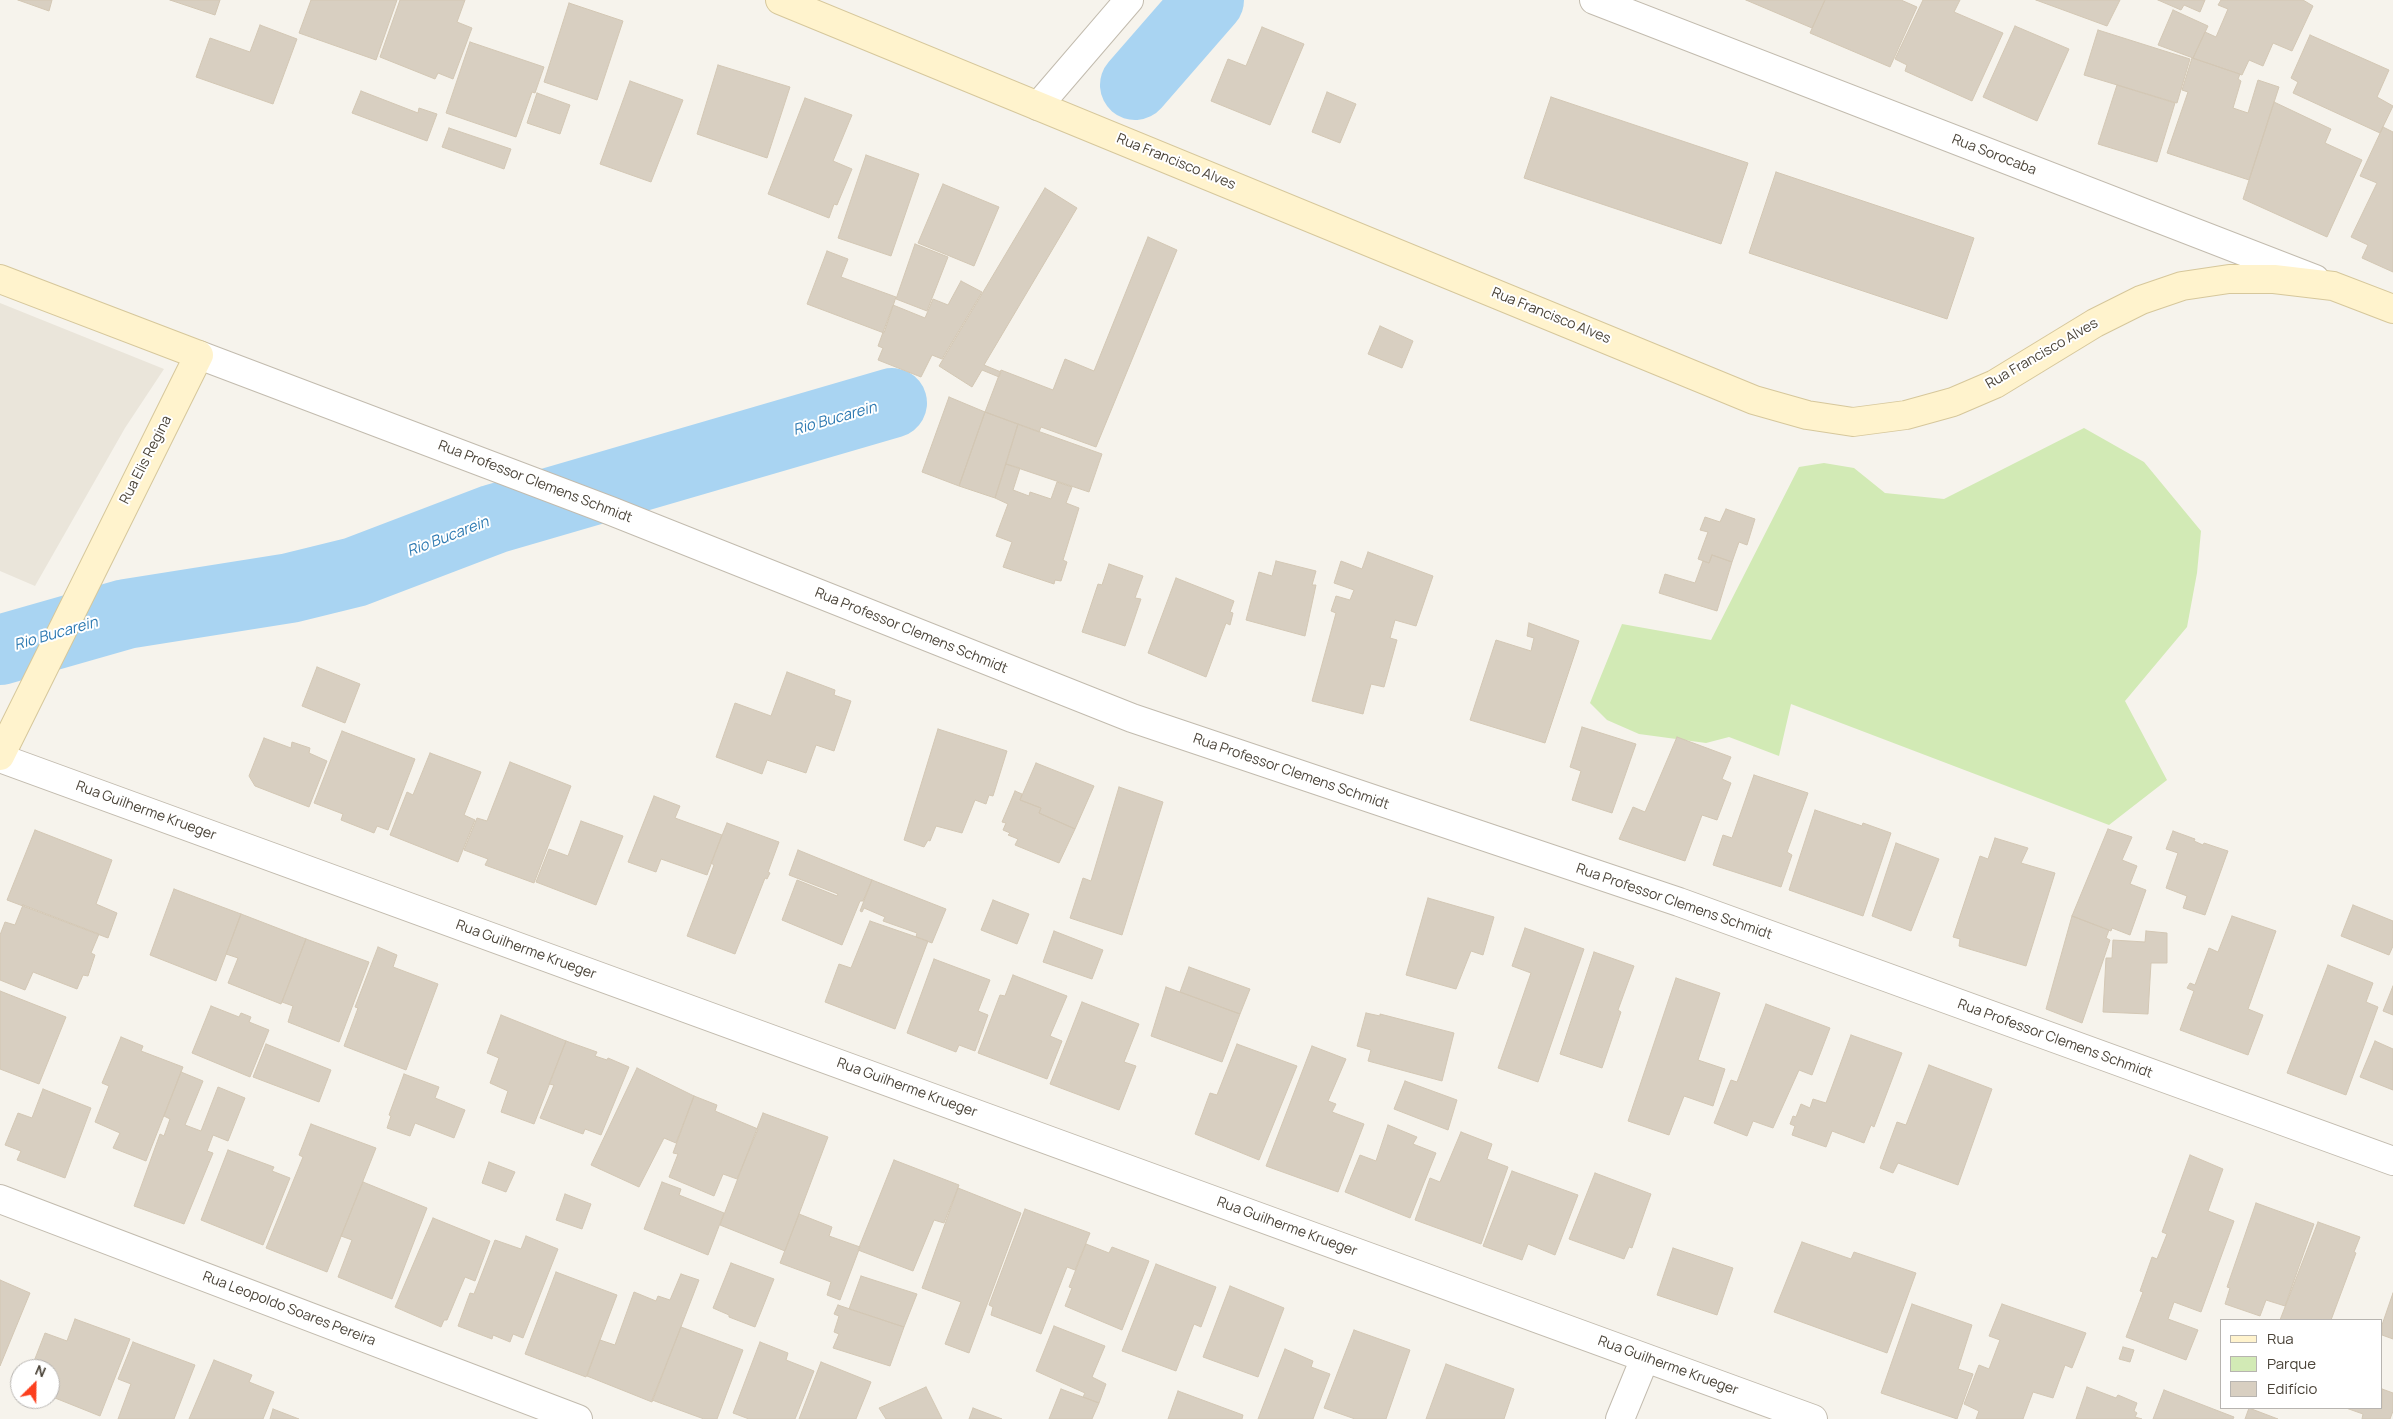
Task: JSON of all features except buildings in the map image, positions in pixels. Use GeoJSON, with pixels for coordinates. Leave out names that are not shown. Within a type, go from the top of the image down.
{"type":"FeatureCollection","features":[{"type":"Feature","properties":{"kind":"main road","name":"Rua Francisco Alves"},"geometry":{"type":"LineString","coordinates":[[780,0],[1754,400],[1807,415],[1853,422],[1906,415],[1953,402],[1995,384],[2095,323],[2141,300],[2182,286],[2229,280],[2274,279],[2333,286]]}},
{"type":"Feature","properties":{"kind":"main road"},"geometry":{"type":"LineString","coordinates":[[0,279],[199,355]]}},
{"type":"Feature","properties":{"kind":"main road","name":"Rua Sorocaba"},"geometry":{"type":"LineString","coordinates":[[2333,286],[2393,309]]}},
{"type":"Feature","properties":{"kind":"main road","name":"Rua Elis Regina"},"geometry":{"type":"LineString","coordinates":[[0,757],[42,668],[199,355]]}},
{"type":"Feature","properties":{"kind":"street"},"geometry":{"type":"LineString","coordinates":[[1038,106],[1129,0]]}},
{"type":"Feature","properties":{"kind":"street","name":"Rua Sorocaba"},"geometry":{"type":"LineString","coordinates":[[1594,0],[2333,286]]}},
{"type":"Feature","properties":{"kind":"street","name":"Rua Professor Clemens Schmidt"},"geometry":{"type":"LineString","coordinates":[[199,355],[611,511],[1132,718],[1679,902],[2393,1161]]}},
{"type":"Feature","properties":{"kind":"street","name":"Rua Guilherme Krueger"},"geometry":{"type":"LineString","coordinates":[[0,757],[1813,1419]]}},
{"type":"Feature","properties":{"kind":"street","name":"Rua Leopoldo Soares Pereira"},"geometry":{"type":"LineString","coordinates":[[0,1199],[578,1419]]}},
{"type":"Feature","properties":{"kind":"street"},"geometry":{"type":"LineString","coordinates":[[1620,1419],[1645,1358]]}},
{"type":"Feature","properties":{"kind":"shaded area"},"geometry":{"type":"Polygon","coordinates":[[[0,303],[164,369],[125,428],[35,586],[0,571],[0,303]]]}},
{"type":"Feature","properties":{"kind":"green space"},"geometry":{"type":"Polygon","coordinates":[[[2084,428],[2144,462],[2201,531],[2197,573],[2187,627],[2125,701],[2167,780],[2109,825],[1791,704],[1779,756],[1729,737],[1706,743],[1639,734],[1607,720],[1590,703],[1622,624],[1711,640],[1799,467],[1824,463],[1854,468],[1885,493],[1944,499],[2084,428]]]}},
{"type":"Feature","properties":{"kind":"waterway","name":"Rio Bucarein"},"geometry":{"type":"LineString","coordinates":[[1135,85],[1209,0]]}},
{"type":"Feature","properties":{"kind":"waterway","name":"Rio Bucarein"},"geometry":{"type":"LineString","coordinates":[[0,650],[126,614],[290,588],[355,572],[494,519],[892,403]]}}]}
